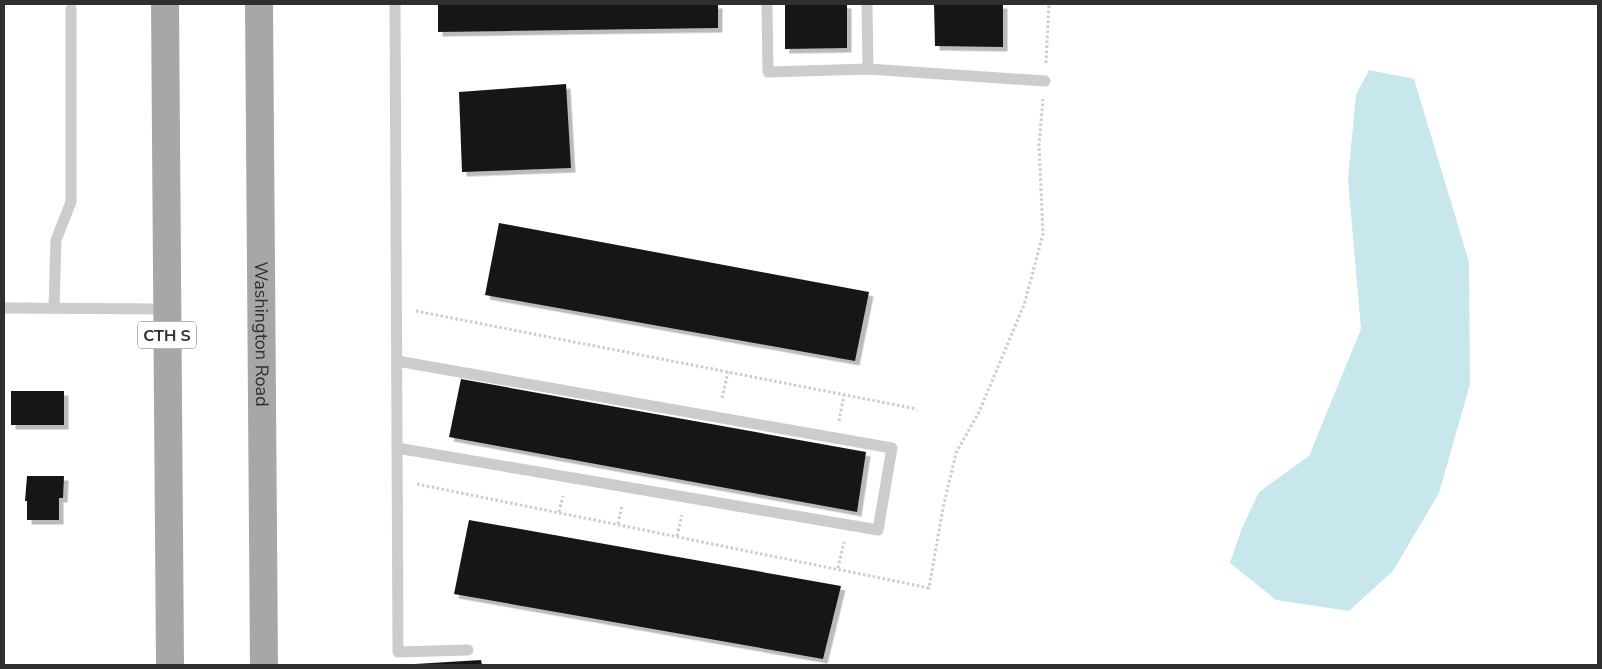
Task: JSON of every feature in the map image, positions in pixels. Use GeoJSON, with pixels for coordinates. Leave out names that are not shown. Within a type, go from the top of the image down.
{"type":"FeatureCollection","features":[{"type":"Feature","properties":{"kind":"main road","name":"CTH S"},"geometry":{"type":"LineString","coordinates":[[165,4],[170,665]]}},
{"type":"Feature","properties":{"kind":"main road","name":"Washington Road"},"geometry":{"type":"LineString","coordinates":[[259,4],[264,665]]}},
{"type":"Feature","properties":{"kind":"lane"},"geometry":{"type":"LineString","coordinates":[[395,4],[398,652],[468,650]]}},
{"type":"Feature","properties":{"kind":"lane"},"geometry":{"type":"LineString","coordinates":[[767,4],[768,72],[868,69],[1045,81]]}},
{"type":"Feature","properties":{"kind":"lane"},"geometry":{"type":"LineString","coordinates":[[867,4],[868,69]]}},
{"type":"Feature","properties":{"kind":"lane"},"geometry":{"type":"LineString","coordinates":[[54,308],[56,240],[71,202],[71,9]]}},
{"type":"Feature","properties":{"kind":"lane"},"geometry":{"type":"LineString","coordinates":[[4,308],[167,308]]}},
{"type":"Feature","properties":{"kind":"lane"},"geometry":{"type":"LineString","coordinates":[[397,361],[892,448],[878,530],[397,448]]}},
{"type":"Feature","properties":{"kind":"path"},"geometry":{"type":"LineString","coordinates":[[417,484],[929,588],[943,508],[956,453],[979,412],[1024,305],[1043,234],[1039,145],[1049,4]]}},
{"type":"Feature","properties":{"kind":"path"},"geometry":{"type":"LineString","coordinates":[[416,311],[917,409]]}},
{"type":"Feature","properties":{"kind":"path"},"geometry":{"type":"LineString","coordinates":[[717,417],[728,372]]}},
{"type":"Feature","properties":{"kind":"path"},"geometry":{"type":"LineString","coordinates":[[836,438],[844,395]]}},
{"type":"Feature","properties":{"kind":"path"},"geometry":{"type":"LineString","coordinates":[[838,568],[847,525]]}},
{"type":"Feature","properties":{"kind":"water"},"geometry":{"type":"Polygon","coordinates":[[[1369,70],[1414,79],[1469,262],[1470,384],[1439,493],[1393,571],[1349,611],[1276,600],[1230,563],[1242,528],[1259,492],[1309,456],[1361,329],[1348,179],[1356,95],[1369,70]]]}},
{"type":"Feature","properties":{"kind":"building"},"geometry":{"type":"Polygon","coordinates":[[[438,4],[718,4],[718,28],[438,32],[438,4]]]}},
{"type":"Feature","properties":{"kind":"building"},"geometry":{"type":"Polygon","coordinates":[[[785,4],[847,4],[847,48],[785,49],[785,4]]]}},
{"type":"Feature","properties":{"kind":"building"},"geometry":{"type":"Polygon","coordinates":[[[934,4],[1003,4],[1003,47],[935,46],[934,4]]]}},
{"type":"Feature","properties":{"kind":"building"},"geometry":{"type":"Polygon","coordinates":[[[566,84],[571,168],[462,172],[459,92],[566,84]]]}},
{"type":"Feature","properties":{"kind":"building"},"geometry":{"type":"Polygon","coordinates":[[[499,223],[869,292],[855,361],[485,295],[499,223]]]}},
{"type":"Feature","properties":{"kind":"building"},"geometry":{"type":"Polygon","coordinates":[[[461,379],[866,452],[857,512],[449,437],[461,379]]]}},
{"type":"Feature","properties":{"kind":"building"},"geometry":{"type":"Polygon","coordinates":[[[11,391],[64,391],[64,425],[11,425],[11,391]]]}},
{"type":"Feature","properties":{"kind":"building"},"geometry":{"type":"Polygon","coordinates":[[[27,476],[64,476],[63,498],[59,498],[59,520],[27,520],[27,501],[25,501],[27,476]]]}},
{"type":"Feature","properties":{"kind":"building"},"geometry":{"type":"Polygon","coordinates":[[[469,520],[841,586],[823,659],[454,594],[469,520]]]}},
{"type":"Feature","properties":{"kind":"building"},"geometry":{"type":"Polygon","coordinates":[[[481,660],[482,665],[415,665],[415,664],[481,660]]]}}]}
